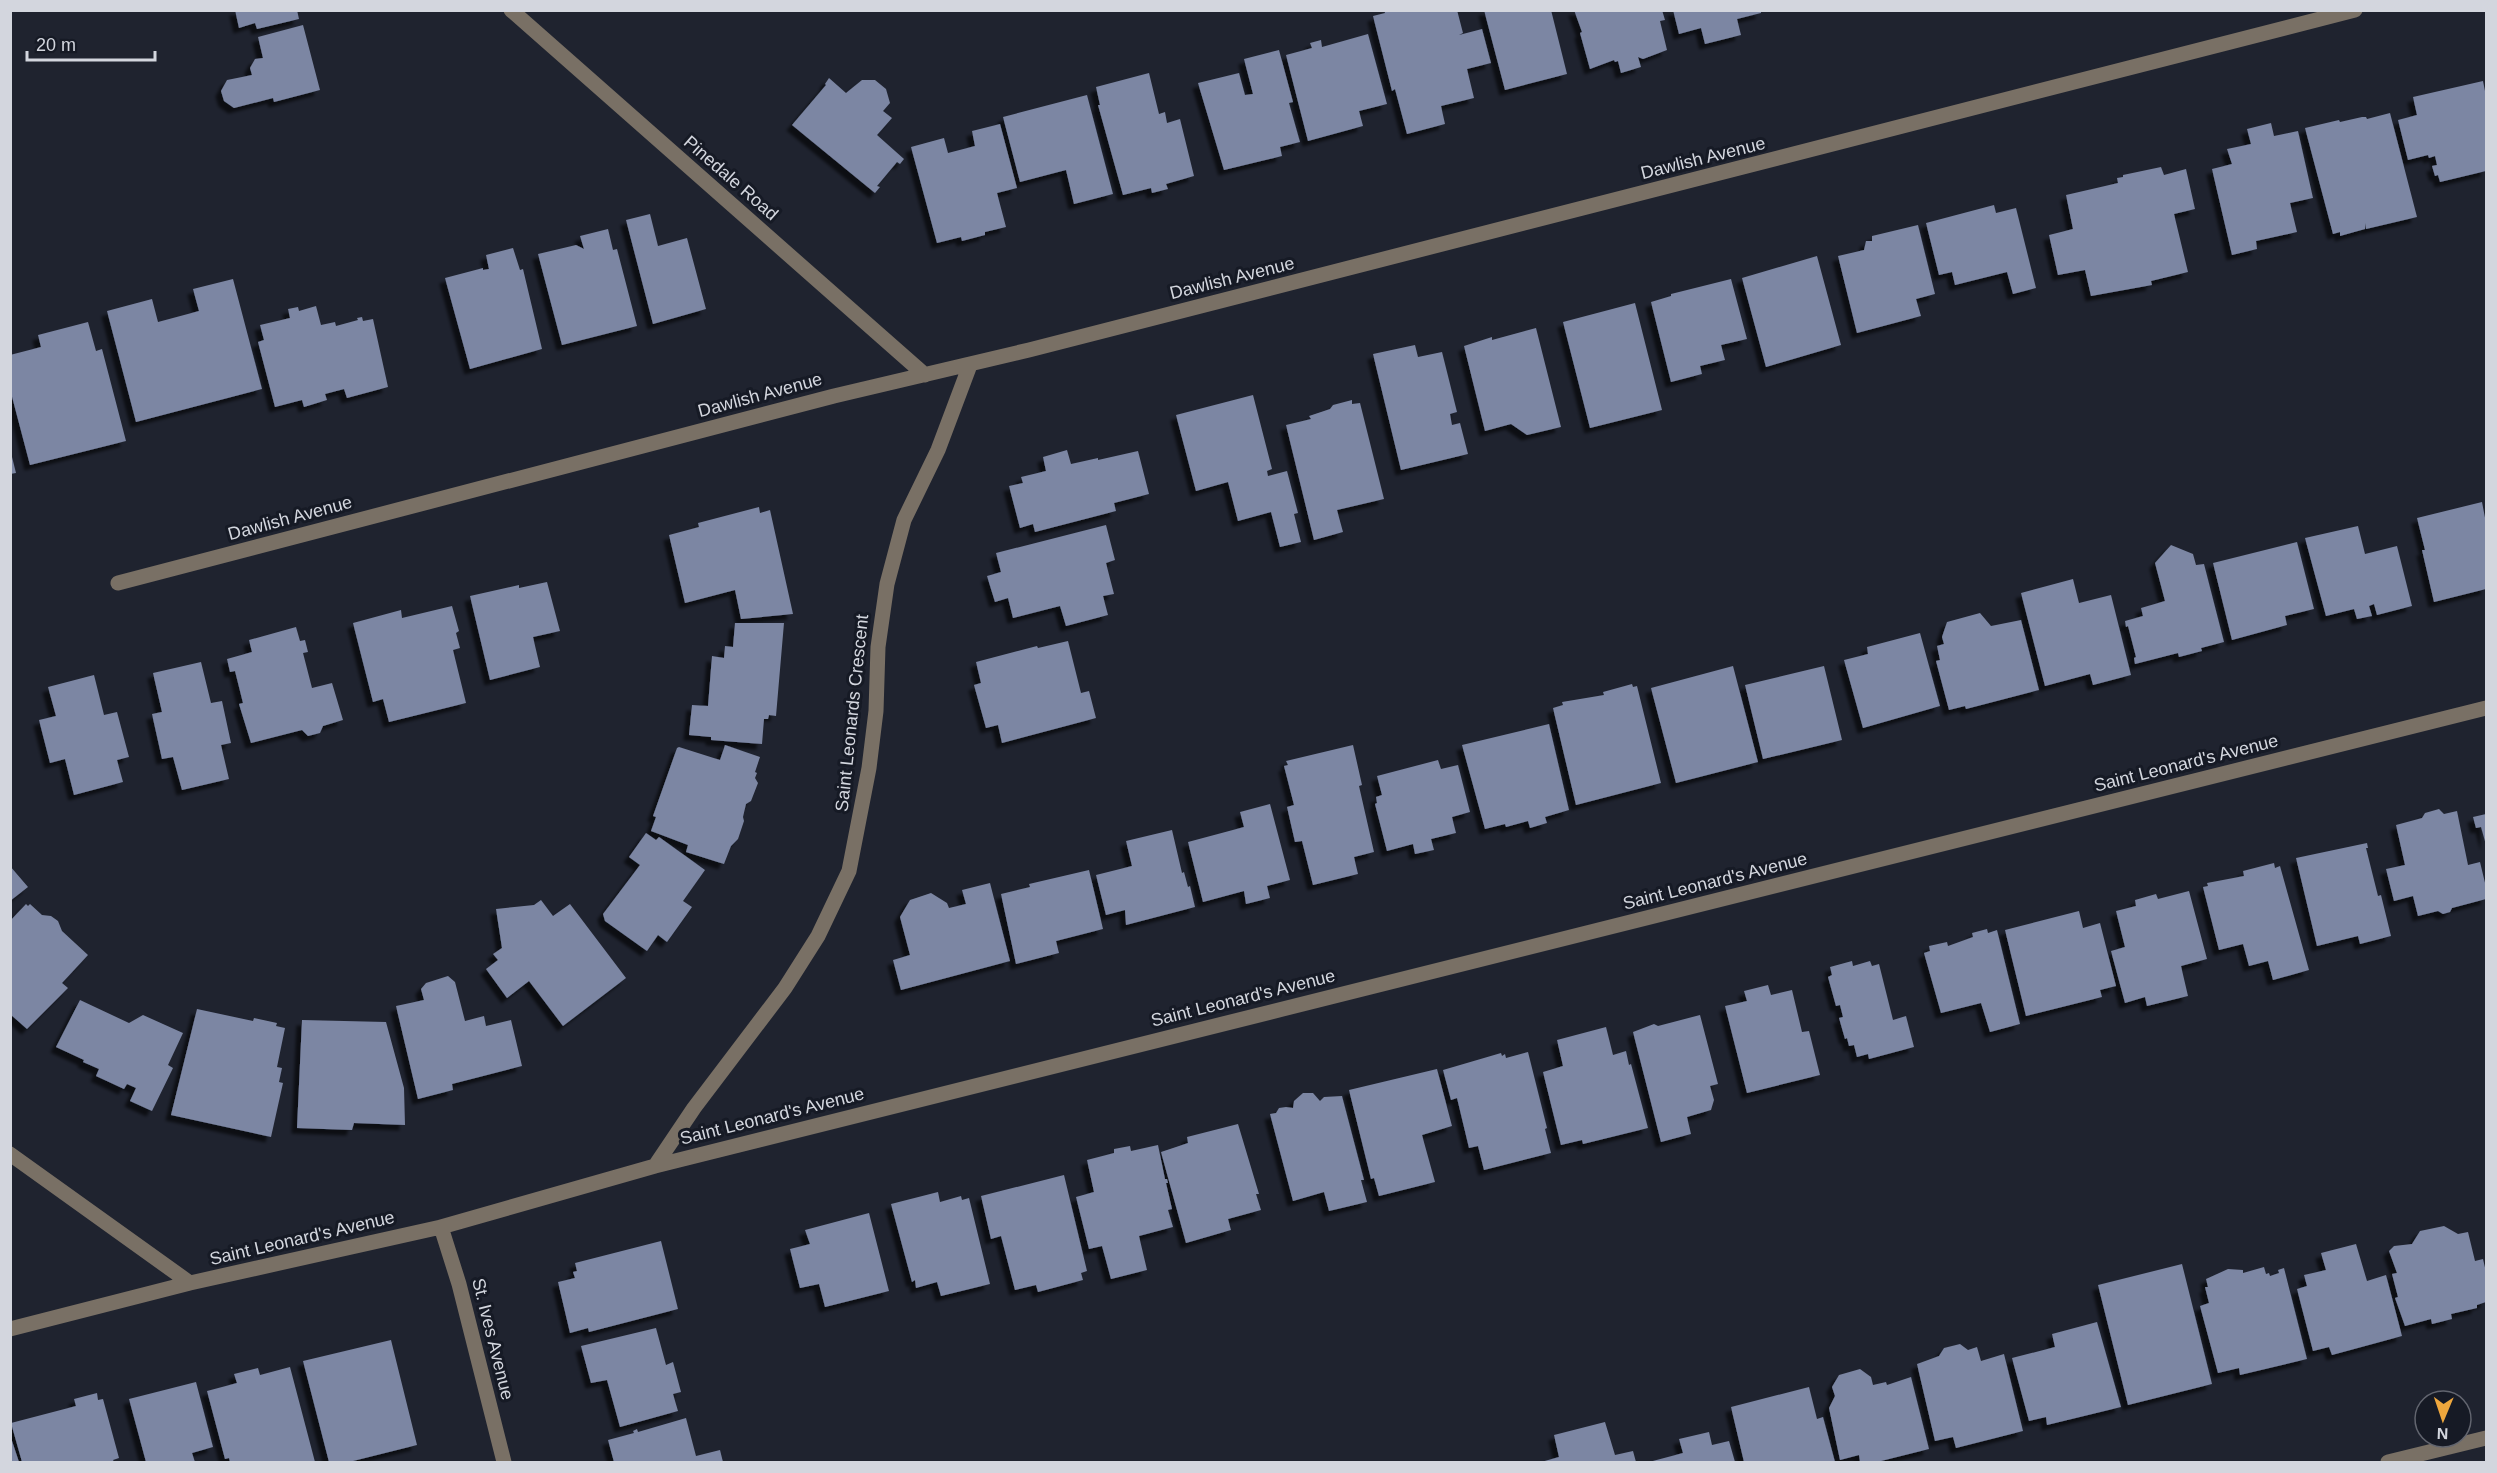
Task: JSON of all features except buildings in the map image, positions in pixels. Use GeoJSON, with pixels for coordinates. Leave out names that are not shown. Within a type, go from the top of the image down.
{"type":"FeatureCollection","features":[{"type":"Feature","properties":{"kind":"street","name":"Pinedale Road"},"geometry":{"type":"LineString","coordinates":[[511,10],[925,375]]}},
{"type":"Feature","properties":{"kind":"street","name":"Dawlish Avenue"},"geometry":{"type":"LineString","coordinates":[[118,583],[834,396],[970,365],[2355,10]]}},
{"type":"Feature","properties":{"kind":"street","name":"Saint Leonards Crescent"},"geometry":{"type":"LineString","coordinates":[[655,1166],[694,1108],[785,988],[818,936],[849,871],[869,768],[876,711],[878,647],[887,584],[904,520],[938,450],[970,365]]}},
{"type":"Feature","properties":{"kind":"street","name":"Saint Leonard's Avenue"},"geometry":{"type":"LineString","coordinates":[[10,1329],[190,1283],[441,1227],[655,1166],[2487,708]]}},
{"type":"Feature","properties":{"kind":"street"},"geometry":{"type":"LineString","coordinates":[[10,1154],[190,1283]]}},
{"type":"Feature","properties":{"kind":"street","name":"St. Ives Avenue"},"geometry":{"type":"LineString","coordinates":[[441,1227],[459,1284],[504,1462]]}},
{"type":"Feature","properties":{"kind":"street"},"geometry":{"type":"LineString","coordinates":[[2388,1462],[2487,1438]]}}]}
